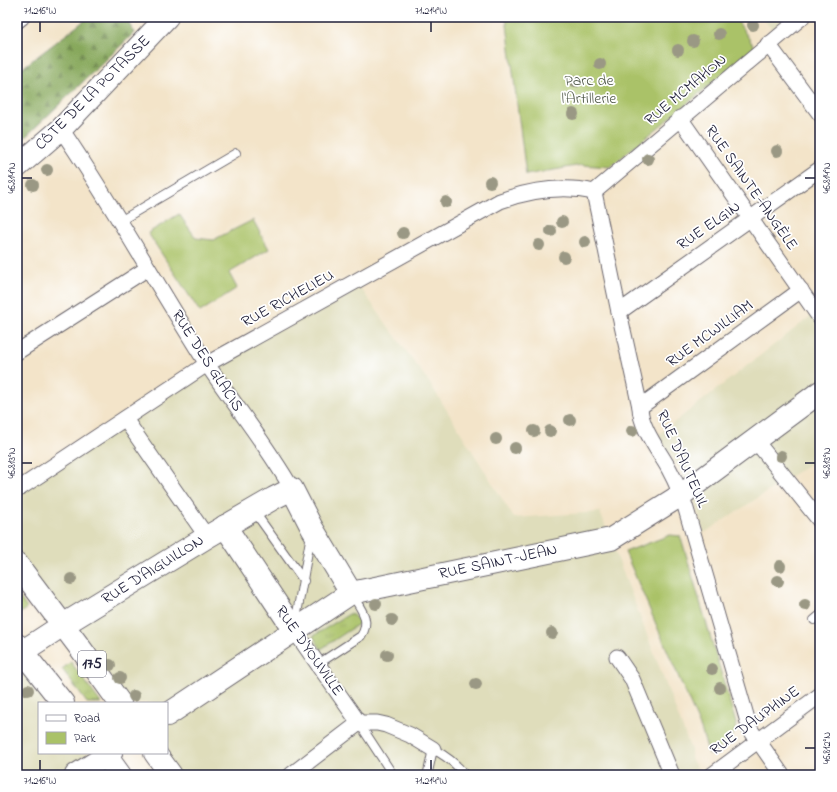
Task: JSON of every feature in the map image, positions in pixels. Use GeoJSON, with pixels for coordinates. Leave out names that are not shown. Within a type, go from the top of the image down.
{"type":"FeatureCollection","features":[{"type":"Feature","properties":{"kind":"street"},"geometry":{"type":"LineString","coordinates":[[17,20],[22,17]]}},
{"type":"Feature","properties":{"kind":"street","name":"CÔTE DE LA POTASSE"},"geometry":{"type":"LineString","coordinates":[[17,167],[61,129],[167,17]]}},
{"type":"Feature","properties":{"kind":"street","name":"RUE MCMAHON"},"geometry":{"type":"LineString","coordinates":[[594,192],[680,118],[802,17]]}},
{"type":"Feature","properties":{"kind":"street"},"geometry":{"type":"LineString","coordinates":[[768,44],[820,114]]}},
{"type":"Feature","properties":{"kind":"street","name":"RUE SAINTE-ANGÈLE"},"geometry":{"type":"LineString","coordinates":[[680,118],[820,318]]}},
{"type":"Feature","properties":{"kind":"street","name":"RUE DES GLACIS"},"geometry":{"type":"LineString","coordinates":[[61,129],[120,221],[207,364],[280,468],[312,528],[351,593]]}},
{"type":"Feature","properties":{"kind":"street","name":"RUE ELGIN"},"geometry":{"type":"LineString","coordinates":[[619,312],[820,169]]}},
{"type":"Feature","properties":{"kind":"street","name":"RUE RICHELIEU"},"geometry":{"type":"LineString","coordinates":[[17,490],[207,364],[500,201],[527,192],[545,189],[579,189],[594,192]]}},
{"type":"Feature","properties":{"kind":"street","name":"RUE D'AUTEUIL"},"geometry":{"type":"LineString","coordinates":[[594,192],[640,407],[640,415],[681,495],[750,729],[782,775]]}},
{"type":"Feature","properties":{"kind":"street"},"geometry":{"type":"LineString","coordinates":[[17,352],[148,268]]}},
{"type":"Feature","properties":{"kind":"street","name":"RUE MCWILLIAM"},"geometry":{"type":"LineString","coordinates":[[640,407],[801,290]]}},
{"type":"Feature","properties":{"kind":"street","name":"RUE SAINT-JEAN"},"geometry":{"type":"LineString","coordinates":[[168,714],[351,593],[611,539],[681,495],[820,392]]}},
{"type":"Feature","properties":{"kind":"street","name":"RUE D'YOUVILLE"},"geometry":{"type":"LineString","coordinates":[[125,419],[294,630],[359,724]]}},
{"type":"Feature","properties":{"kind":"street"},"geometry":{"type":"LineString","coordinates":[[755,440],[820,521]]}},
{"type":"Feature","properties":{"kind":"street","name":"RUE D'AIGUILLON"},"geometry":{"type":"LineString","coordinates":[[19,651],[253,510],[292,489]]}},
{"type":"Feature","properties":{"kind":"street","name":"175"},"geometry":{"type":"LineString","coordinates":[[17,564],[119,702]]}},
{"type":"Feature","properties":{"kind":"street"},"geometry":{"type":"LineString","coordinates":[[19,651],[62,702]]}},
{"type":"Feature","properties":{"kind":"street"},"geometry":{"type":"LineString","coordinates":[[618,657],[632,678],[672,775]]}},
{"type":"Feature","properties":{"kind":"street","name":"RUE DAUPHINE"},"geometry":{"type":"LineString","coordinates":[[712,775],[820,696]]}},
{"type":"Feature","properties":{"kind":"street"},"geometry":{"type":"LineString","coordinates":[[291,775],[359,724],[377,723],[386,725],[433,749]]}},
{"type":"Feature","properties":{"kind":"street"},"geometry":{"type":"LineString","coordinates":[[76,775],[107,754],[120,775]]}},
{"type":"Feature","properties":{"kind":"street"},"geometry":{"type":"LineString","coordinates":[[156,754],[171,775]]}},
{"type":"Feature","properties":{"kind":"lane"},"geometry":{"type":"LineString","coordinates":[[120,221],[236,153]]}},
{"type":"Feature","properties":{"kind":"lane"},"geometry":{"type":"LineString","coordinates":[[253,510],[304,581]]}},
{"type":"Feature","properties":{"kind":"lane"},"geometry":{"type":"LineString","coordinates":[[294,630],[304,581],[312,528]]}},
{"type":"Feature","properties":{"kind":"lane"},"geometry":{"type":"LineString","coordinates":[[318,664],[361,636],[366,630],[366,621],[351,593]]}},
{"type":"Feature","properties":{"kind":"lane","name":"RUE D'YOUVILLE"},"geometry":{"type":"LineString","coordinates":[[359,724],[393,775]]}},
{"type":"Feature","properties":{"kind":"lane"},"geometry":{"type":"LineString","coordinates":[[430,775],[428,772],[433,749],[446,756],[457,765],[465,775]]}},
{"type":"Feature","properties":{"kind":"shaded area"},"geometry":{"type":"Polygon","coordinates":[[[762,17],[792,17],[774,32],[762,17]]]}},
{"type":"Feature","properties":{"kind":"shaded area"},"geometry":{"type":"Polygon","coordinates":[[[356,282],[431,385],[514,518],[600,512],[691,750],[691,759],[702,775],[171,775],[167,754],[168,702],[119,702],[17,564],[17,490],[125,419],[356,282]]]}},
{"type":"Feature","properties":{"kind":"shaded area"},"geometry":{"type":"Polygon","coordinates":[[[820,309],[820,457],[704,533],[696,506],[682,473],[658,435],[820,309]]]}},
{"type":"Feature","properties":{"kind":"shaded area"},"geometry":{"type":"Polygon","coordinates":[[[17,655],[62,702],[38,702],[38,754],[105,754],[120,775],[17,775],[17,655]]]}},
{"type":"Feature","properties":{"kind":"green space"},"geometry":{"type":"Polygon","coordinates":[[[89,17],[126,17],[134,33],[17,145],[17,72],[89,17]]]}},
{"type":"Feature","properties":{"kind":"green space","name":"Parc de l'Artillerie"},"geometry":{"type":"Polygon","coordinates":[[[506,17],[735,17],[755,48],[610,167],[582,165],[526,175],[506,17]]]}},
{"type":"Feature","properties":{"kind":"green space"},"geometry":{"type":"Polygon","coordinates":[[[179,214],[196,238],[213,240],[253,220],[269,249],[229,273],[237,288],[200,312],[148,233],[179,214]]]}},
{"type":"Feature","properties":{"kind":"green space"},"geometry":{"type":"Polygon","coordinates":[[[670,535],[680,536],[682,541],[736,723],[730,739],[723,746],[709,755],[701,729],[625,552],[670,535]]]}},
{"type":"Feature","properties":{"kind":"green space"},"geometry":{"type":"Polygon","coordinates":[[[17,594],[27,608],[18,615],[17,614],[17,594]]]}},
{"type":"Feature","properties":{"kind":"green space"},"geometry":{"type":"Polygon","coordinates":[[[351,613],[360,623],[321,649],[313,636],[351,613]]]}},
{"type":"Feature","properties":{"kind":"green space"},"geometry":{"type":"Polygon","coordinates":[[[71,662],[100,702],[86,702],[62,669],[71,662]]]}},
{"type":"Feature","properties":{"kind":"green space"},"geometry":{"type":"Polygon","coordinates":[[[148,767],[153,775],[139,774],[148,767]]]}}]}
